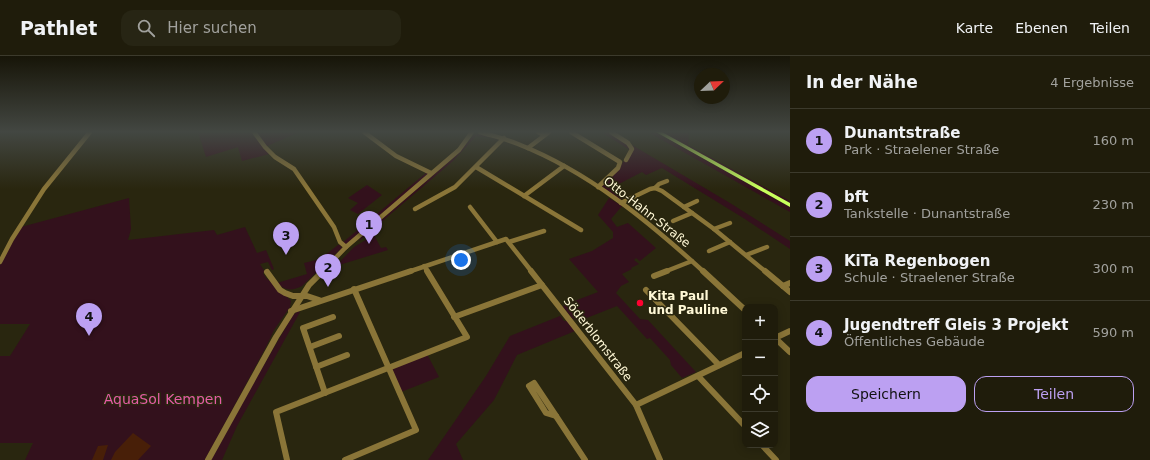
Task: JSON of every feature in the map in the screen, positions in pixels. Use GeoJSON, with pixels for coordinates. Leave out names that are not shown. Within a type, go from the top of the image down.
{"type":"FeatureCollection","features":[{"type":"Feature","properties":{"kind":"main road"},"geometry":{"type":"LineString","coordinates":[[692,151],[790,205]]}},
{"type":"Feature","properties":{"kind":"street"},"geometry":{"type":"LineString","coordinates":[[0,262],[12,239],[44,189],[75,151]]}},
{"type":"Feature","properties":{"kind":"street"},"geometry":{"type":"LineString","coordinates":[[269,151],[275,157],[294,169],[334,227],[340,242],[346,247]]}},
{"type":"Feature","properties":{"kind":"street"},"geometry":{"type":"LineString","coordinates":[[389,151],[396,156],[432,174]]}},
{"type":"Feature","properties":{"kind":"street"},"geometry":{"type":"LineString","coordinates":[[208,460],[291,311],[313,280],[346,247],[432,174],[457,151]]}},
{"type":"Feature","properties":{"kind":"street"},"geometry":{"type":"LineString","coordinates":[[415,209],[455,187],[492,151]]}},
{"type":"Feature","properties":{"kind":"street","name":"Otto-Hahn-Straße"},"geometry":{"type":"LineString","coordinates":[[534,151],[564,166],[621,203],[692,261],[742,307]]}},
{"type":"Feature","properties":{"kind":"street"},"geometry":{"type":"LineString","coordinates":[[598,187],[618,168],[620,162],[602,151]]}},
{"type":"Feature","properties":{"kind":"street"},"geometry":{"type":"LineString","coordinates":[[626,160],[631,151]]}},
{"type":"Feature","properties":{"kind":"street"},"geometry":{"type":"LineString","coordinates":[[524,196],[564,166]]}},
{"type":"Feature","properties":{"kind":"street"},"geometry":{"type":"LineString","coordinates":[[476,167],[581,230]]}},
{"type":"Feature","properties":{"kind":"street"},"geometry":{"type":"LineString","coordinates":[[621,203],[667,181]]}},
{"type":"Feature","properties":{"kind":"street"},"geometry":{"type":"LineString","coordinates":[[655,188],[684,207],[730,242],[790,292]]}},
{"type":"Feature","properties":{"kind":"street"},"geometry":{"type":"LineString","coordinates":[[684,207],[697,201]]}},
{"type":"Feature","properties":{"kind":"street"},"geometry":{"type":"LineString","coordinates":[[470,206],[497,242]]}},
{"type":"Feature","properties":{"kind":"street"},"geometry":{"type":"LineString","coordinates":[[673,221],[692,213]]}},
{"type":"Feature","properties":{"kind":"street"},"geometry":{"type":"LineString","coordinates":[[714,230],[730,223]]}},
{"type":"Feature","properties":{"kind":"street"},"geometry":{"type":"LineString","coordinates":[[291,311],[320,300],[497,242],[544,231]]}},
{"type":"Feature","properties":{"kind":"street","name":"Söderblomstraße"},"geometry":{"type":"LineString","coordinates":[[507,240],[636,405],[660,460]]}},
{"type":"Feature","properties":{"kind":"street"},"geometry":{"type":"LineString","coordinates":[[709,251],[730,242]]}},
{"type":"Feature","properties":{"kind":"street"},"geometry":{"type":"LineString","coordinates":[[746,255],[767,247]]}},
{"type":"Feature","properties":{"kind":"street"},"geometry":{"type":"LineString","coordinates":[[654,276],[692,261]]}},
{"type":"Feature","properties":{"kind":"street"},"geometry":{"type":"LineString","coordinates":[[287,460],[276,412],[467,338],[424,266]]}},
{"type":"Feature","properties":{"kind":"street"},"geometry":{"type":"LineString","coordinates":[[267,272],[280,290],[293,296],[307,296],[313,300],[320,300]]}},
{"type":"Feature","properties":{"kind":"street"},"geometry":{"type":"LineString","coordinates":[[454,317],[542,284]]}},
{"type":"Feature","properties":{"kind":"street"},"geometry":{"type":"LineString","coordinates":[[783,286],[790,284]]}},
{"type":"Feature","properties":{"kind":"street"},"geometry":{"type":"LineString","coordinates":[[345,460],[416,430],[354,289]]}},
{"type":"Feature","properties":{"kind":"street"},"geometry":{"type":"LineString","coordinates":[[646,290],[719,365]]}},
{"type":"Feature","properties":{"kind":"street"},"geometry":{"type":"LineString","coordinates":[[325,393],[303,328],[333,318]]}},
{"type":"Feature","properties":{"kind":"street"},"geometry":{"type":"LineString","coordinates":[[778,337],[790,331]]}},
{"type":"Feature","properties":{"kind":"street"},"geometry":{"type":"LineString","coordinates":[[310,347],[340,336]]}},
{"type":"Feature","properties":{"kind":"street"},"geometry":{"type":"LineString","coordinates":[[777,340],[790,352]]}},
{"type":"Feature","properties":{"kind":"street"},"geometry":{"type":"LineString","coordinates":[[636,405],[742,354]]}},
{"type":"Feature","properties":{"kind":"street"},"geometry":{"type":"LineString","coordinates":[[316,367],[347,355]]}},
{"type":"Feature","properties":{"kind":"street"},"geometry":{"type":"LineString","coordinates":[[698,376],[742,423]]}},
{"type":"Feature","properties":{"kind":"street"},"geometry":{"type":"LineString","coordinates":[[556,416],[546,413],[529,386],[534,383],[556,416],[585,460]]}},
{"type":"Feature","properties":{"kind":"street"},"geometry":{"type":"LineString","coordinates":[[765,448],[776,460]]}},
{"type":"Feature","properties":{"kind":"green space"},"geometry":{"type":"Polygon","coordinates":[[[204,151],[226,151],[206,157],[204,151]]]}},
{"type":"Feature","properties":{"kind":"green space"},"geometry":{"type":"Polygon","coordinates":[[[239,151],[267,151],[269,154],[242,161],[239,151]]]}},
{"type":"Feature","properties":{"kind":"green space"},"geometry":{"type":"Polygon","coordinates":[[[462,151],[453,161],[359,241],[360,238],[462,151]]]}},
{"type":"Feature","properties":{"kind":"green space"},"geometry":{"type":"Polygon","coordinates":[[[630,151],[642,151],[730,203],[790,241],[790,249],[745,219],[662,168],[646,175],[642,172],[613,187],[625,198],[618,199],[601,186],[619,169],[630,151]]]}},
{"type":"Feature","properties":{"kind":"green space"},"geometry":{"type":"Polygon","coordinates":[[[681,151],[690,151],[790,207],[790,212],[681,151]]]}},
{"type":"Feature","properties":{"kind":"green space"},"geometry":{"type":"Polygon","coordinates":[[[694,151],[699,151],[790,201],[790,204],[694,151]]]}},
{"type":"Feature","properties":{"kind":"green space"},"geometry":{"type":"Polygon","coordinates":[[[427,172],[429,174],[347,244],[342,243],[427,172]]]}},
{"type":"Feature","properties":{"kind":"green space"},"geometry":{"type":"Polygon","coordinates":[[[367,185],[382,195],[358,214],[350,210],[358,203],[348,198],[367,185]]]}},
{"type":"Feature","properties":{"kind":"green space","name":"AquaSol Kempen"},"geometry":{"type":"Polygon","coordinates":[[[129,198],[131,229],[128,240],[214,230],[217,235],[245,227],[257,253],[266,250],[274,269],[272,270],[268,262],[260,264],[265,272],[263,273],[266,278],[291,301],[290,307],[274,330],[205,460],[25,460],[33,443],[0,443],[0,356],[10,356],[30,324],[0,324],[0,265],[21,227],[129,198]]]}},
{"type":"Feature","properties":{"kind":"green space"},"geometry":{"type":"Polygon","coordinates":[[[609,198],[622,206],[611,219],[617,227],[628,223],[656,248],[640,261],[636,258],[634,260],[639,264],[622,274],[629,282],[621,286],[616,293],[640,319],[648,320],[696,372],[682,378],[671,365],[670,360],[650,338],[647,339],[617,306],[579,321],[572,318],[563,307],[564,305],[598,292],[569,259],[592,251],[613,238],[613,232],[598,215],[609,198]]]}},
{"type":"Feature","properties":{"kind":"green space"},"geometry":{"type":"Polygon","coordinates":[[[374,235],[381,248],[386,247],[388,250],[336,266],[332,270],[354,247],[374,235]]]}},
{"type":"Feature","properties":{"kind":"green space"},"geometry":{"type":"Polygon","coordinates":[[[338,245],[342,248],[302,286],[295,289],[286,289],[277,283],[307,274],[304,263],[320,259],[338,245]]]}},
{"type":"Feature","properties":{"kind":"green space"},"geometry":{"type":"Polygon","coordinates":[[[298,311],[300,312],[237,426],[222,460],[211,460],[248,392],[293,315],[298,311]]]}},
{"type":"Feature","properties":{"kind":"green space"},"geometry":{"type":"Polygon","coordinates":[[[560,316],[564,321],[567,321],[575,331],[517,355],[494,400],[456,444],[463,460],[428,460],[486,376],[510,336],[560,316]]]}},
{"type":"Feature","properties":{"kind":"green space"},"geometry":{"type":"Polygon","coordinates":[[[427,354],[439,377],[401,392],[392,368],[427,354]]]}},
{"type":"Feature","properties":{"kind":"shaded area"},"geometry":{"type":"Polygon","coordinates":[[[133,433],[151,446],[138,460],[111,460],[115,452],[133,433]]]}},
{"type":"Feature","properties":{"kind":"shaded area"},"geometry":{"type":"Polygon","coordinates":[[[108,445],[103,460],[92,460],[98,446],[108,445]]]}},
{"type":"Feature","properties":{"kind":"place","name":"Dunantstraße"},"geometry":{"type":"Point","coordinates":[369,244]}},
{"type":"Feature","properties":{"kind":"place","name":"KiTa Regenbogen"},"geometry":{"type":"Point","coordinates":[286,255]}},
{"type":"Feature","properties":{"kind":"place","name":"bft"},"geometry":{"type":"Point","coordinates":[328,287]}},
{"type":"Feature","properties":{"kind":"place","name":"Kita Paul und Pauline"},"geometry":{"type":"Point","coordinates":[640,303]}},
{"type":"Feature","properties":{"kind":"place","name":"Jugendtreff Gleis 3 Projekt"},"geometry":{"type":"Point","coordinates":[89,336]}}]}
